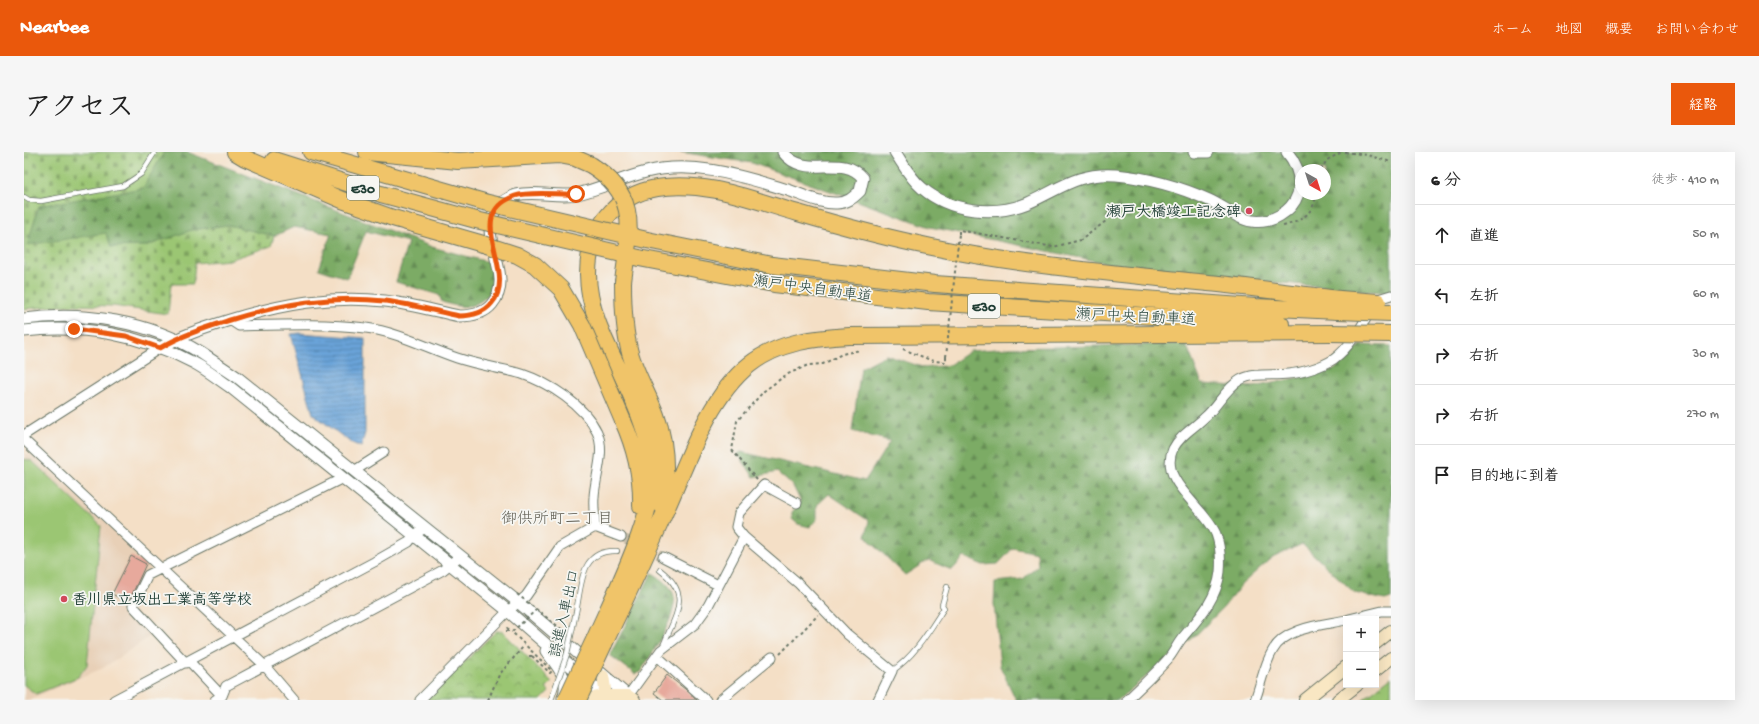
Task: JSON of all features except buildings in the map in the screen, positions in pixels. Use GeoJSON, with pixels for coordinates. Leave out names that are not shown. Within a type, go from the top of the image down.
{"type":"FeatureCollection","features":[{"type":"Feature","properties":{"kind":"highway"},"geometry":{"type":"LineString","coordinates":[[235,152],[245,158],[342,200],[393,218],[517,255],[536,265],[561,289],[582,325],[623,421],[636,456],[640,477],[640,534]]}},
{"type":"Feature","properties":{"kind":"highway","name":"瀬戸中央自動車道"},"geometry":{"type":"LineString","coordinates":[[251,152],[366,189],[476,220],[639,258],[774,284],[928,302],[1331,330]]}},
{"type":"Feature","properties":{"kind":"highway","name":"瀬戸中央自動車道"},"geometry":{"type":"LineString","coordinates":[[311,152],[484,202],[647,240],[772,264],[935,284],[1256,308],[1339,305],[1391,313]]}},
{"type":"Feature","properties":{"kind":"highway"},"geometry":{"type":"LineString","coordinates":[[367,152],[458,161],[559,155],[575,158],[591,165],[606,174],[618,188],[627,206],[629,224],[623,282],[626,333],[630,353],[656,416],[666,458],[665,489],[658,527]]}},
{"type":"Feature","properties":{"kind":"highway"},"geometry":{"type":"LineString","coordinates":[[578,700],[640,534],[649,503],[653,469],[645,429],[639,412],[596,318],[588,276],[589,261],[593,246],[604,219],[615,206],[641,192],[676,186],[714,189],[841,226],[932,247],[1038,266],[1212,283],[1339,305],[1391,303]]}},
{"type":"Feature","properties":{"kind":"highway"},"geometry":{"type":"LineString","coordinates":[[566,700],[600,641],[658,527],[708,419],[726,388],[750,365],[765,355],[796,342],[812,338],[849,336],[1050,336],[1331,330],[1391,333]]}},
{"type":"Feature","properties":{"kind":"main road"},"geometry":{"type":"LineString","coordinates":[[1379,641],[1391,631]]}},
{"type":"Feature","properties":{"kind":"main road"},"geometry":{"type":"LineString","coordinates":[[1379,668],[1391,658]]}},
{"type":"Feature","properties":{"kind":"main road"},"geometry":{"type":"LineString","coordinates":[[1305,700],[1343,669]]}},
{"type":"Feature","properties":{"kind":"main road"},"geometry":{"type":"LineString","coordinates":[[603,676],[606,699]]}},
{"type":"Feature","properties":{"kind":"main road"},"geometry":{"type":"LineString","coordinates":[[1338,700],[1353,688]]}},
{"type":"Feature","properties":{"kind":"main road"},"geometry":{"type":"LineString","coordinates":[[583,700],[629,699]]}},
{"type":"Feature","properties":{"kind":"street"},"geometry":{"type":"LineString","coordinates":[[24,435],[174,339],[252,313],[301,302],[339,299],[385,301],[459,316],[471,316],[481,312],[490,306],[496,298],[500,288],[500,277],[490,230],[491,220],[500,205],[516,195],[576,194],[624,177],[674,167],[723,172],[744,176],[827,203],[847,202],[860,191],[863,178],[853,164],[846,160],[839,159],[806,163],[789,158],[783,152]]}},
{"type":"Feature","properties":{"kind":"street"},"geometry":{"type":"LineString","coordinates":[[894,152],[922,189],[944,201],[966,209],[984,211],[1015,207],[1029,202],[1074,179],[1088,175],[1102,174],[1136,179],[1182,190],[1214,202],[1251,221],[1261,222],[1280,215],[1295,201],[1299,182],[1299,170],[1294,160],[1287,152]]}},
{"type":"Feature","properties":{"kind":"street"},"geometry":{"type":"LineString","coordinates":[[1194,152],[1208,152]]}},
{"type":"Feature","properties":{"kind":"street"},"geometry":{"type":"LineString","coordinates":[[1127,700],[1168,659],[1182,638],[1203,615],[1212,598],[1220,573],[1220,547],[1215,532],[1204,515],[1178,485],[1171,471],[1170,460],[1173,449],[1182,436],[1206,417],[1240,380],[1254,376],[1289,374],[1320,366],[1333,359],[1352,340],[1378,299],[1391,295]]}},
{"type":"Feature","properties":{"kind":"street"},"geometry":{"type":"LineString","coordinates":[[24,319],[74,316],[106,319],[130,324],[174,339],[201,353],[237,377],[460,556],[518,598],[629,699],[659,653],[695,624],[708,606],[744,537]]}},
{"type":"Feature","properties":{"kind":"street"},"geometry":{"type":"LineString","coordinates":[[230,320],[239,326],[328,326],[366,328],[395,334],[467,362],[522,374],[539,381],[571,402],[589,418],[598,433],[601,451],[594,497],[595,527]]}},
{"type":"Feature","properties":{"kind":"street"},"geometry":{"type":"LineString","coordinates":[[24,331],[74,329],[126,336],[160,348],[195,363],[230,387],[450,563],[508,611],[606,699]]}},
{"type":"Feature","properties":{"kind":"street"},"geometry":{"type":"LineString","coordinates":[[24,440],[162,567],[264,665],[294,700]]}},
{"type":"Feature","properties":{"kind":"street"},"geometry":{"type":"LineString","coordinates":[[354,471],[384,452]]}},
{"type":"Feature","properties":{"kind":"street"},"geometry":{"type":"LineString","coordinates":[[343,478],[148,575],[133,606],[187,662],[218,698],[226,686],[443,570],[460,556]]}},
{"type":"Feature","properties":{"kind":"street"},"geometry":{"type":"LineString","coordinates":[[797,503],[764,485],[739,513],[736,527],[744,537],[798,583],[847,634],[892,671],[878,700]]}},
{"type":"Feature","properties":{"kind":"street"},"geometry":{"type":"LineString","coordinates":[[595,527],[621,537]]}},
{"type":"Feature","properties":{"kind":"street"},"geometry":{"type":"LineString","coordinates":[[420,700],[508,611],[518,598],[526,596],[560,547],[595,527]]}},
{"type":"Feature","properties":{"kind":"street"},"geometry":{"type":"LineString","coordinates":[[114,700],[381,558],[408,542],[414,535],[425,528]]}},
{"type":"Feature","properties":{"kind":"street"},"geometry":{"type":"LineString","coordinates":[[663,557],[718,585]]}},
{"type":"Feature","properties":{"kind":"street"},"geometry":{"type":"LineString","coordinates":[[1361,616],[1382,611],[1391,611]]}},
{"type":"Feature","properties":{"kind":"street"},"geometry":{"type":"LineString","coordinates":[[1256,700],[1269,658],[1280,640],[1291,634],[1343,621]]}},
{"type":"Feature","properties":{"kind":"street"},"geometry":{"type":"LineString","coordinates":[[534,634],[564,676],[565,692],[562,700]]}},
{"type":"Feature","properties":{"kind":"street"},"geometry":{"type":"LineString","coordinates":[[659,653],[706,700]]}},
{"type":"Feature","properties":{"kind":"street"},"geometry":{"type":"LineString","coordinates":[[720,700],[772,657]]}},
{"type":"Feature","properties":{"kind":"lane"},"geometry":{"type":"LineString","coordinates":[[24,197],[29,200],[41,201],[123,186],[141,174],[155,152]]}},
{"type":"Feature","properties":{"kind":"lane","name":"誤進入車出口"},"geometry":{"type":"LineString","coordinates":[[551,700],[567,654],[585,569],[589,560],[596,554],[607,550],[617,551]]}},
{"type":"Feature","properties":{"kind":"lane"},"geometry":{"type":"LineString","coordinates":[[659,653],[678,608],[680,598],[677,588],[671,579],[660,570]]}},
{"type":"Feature","properties":{"kind":"lane"},"geometry":{"type":"LineString","coordinates":[[892,671],[912,654],[924,639],[944,608],[942,605],[947,587]]}},
{"type":"Feature","properties":{"kind":"path"},"geometry":{"type":"LineString","coordinates":[[1325,164],[1327,160],[1344,152],[1367,155],[1391,162]]}},
{"type":"Feature","properties":{"kind":"path"},"geometry":{"type":"LineString","coordinates":[[900,348],[934,361],[946,362],[959,230],[1053,247],[1081,240],[1106,221]]}},
{"type":"Feature","properties":{"kind":"path"},"geometry":{"type":"LineString","coordinates":[[764,485],[758,481],[732,450],[737,421],[764,391],[786,375],[808,365],[823,364],[842,354],[863,349]]}},
{"type":"Feature","properties":{"kind":"path"},"geometry":{"type":"LineString","coordinates":[[518,598],[567,634]]}},
{"type":"Feature","properties":{"kind":"path"},"geometry":{"type":"LineString","coordinates":[[772,657],[776,659],[823,609]]}},
{"type":"Feature","properties":{"kind":"path"},"geometry":{"type":"LineString","coordinates":[[512,632],[536,610]]}},
{"type":"Feature","properties":{"kind":"path"},"geometry":{"type":"LineString","coordinates":[[508,630],[512,632],[552,671],[550,673],[531,656]]}},
{"type":"Feature","properties":{"kind":"path"},"geometry":{"type":"LineString","coordinates":[[488,700],[499,674],[524,647]]}},
{"type":"Feature","properties":{"kind":"shaded area","name":"香川県立坂出工業高等学校"},"geometry":{"type":"Polygon","coordinates":[[[24,453],[32,455],[152,563],[130,606],[155,633],[103,668],[28,700],[24,700],[24,453]]]}},
{"type":"Feature","properties":{"kind":"green space"},"geometry":{"type":"Polygon","coordinates":[[[24,152],[164,152],[143,188],[39,206],[27,245],[106,233],[111,247],[147,246],[192,230],[228,225],[274,236],[271,246],[229,260],[195,263],[193,284],[171,284],[168,314],[113,306],[74,305],[24,309],[24,152]]]}},
{"type":"Feature","properties":{"kind":"green space"},"geometry":{"type":"Polygon","coordinates":[[[164,152],[187,152],[432,247],[488,262],[493,274],[495,288],[483,300],[471,306],[458,306],[442,302],[439,295],[396,282],[408,242],[366,231],[347,278],[319,269],[331,234],[294,227],[274,236],[228,225],[192,230],[147,246],[111,247],[26,245],[39,206],[143,188],[164,152]]]}},
{"type":"Feature","properties":{"kind":"green space"},"geometry":{"type":"Polygon","coordinates":[[[680,152],[1391,152],[1391,293],[1135,269],[930,227],[752,163],[680,152]]]}},
{"type":"Feature","properties":{"kind":"green space"},"geometry":{"type":"Polygon","coordinates":[[[1186,344],[1202,384],[1254,387],[1334,370],[1361,345],[1391,346],[1391,598],[1385,600],[1355,593],[1302,544],[1270,559],[1242,584],[1223,608],[1195,636],[1118,700],[1016,700],[1000,666],[994,604],[995,582],[1023,579],[1038,566],[1037,553],[1013,548],[998,564],[983,565],[964,557],[952,570],[928,560],[905,575],[865,536],[869,521],[829,494],[817,505],[817,519],[810,527],[798,524],[792,519],[792,512],[801,502],[793,486],[777,472],[754,477],[738,454],[741,452],[865,481],[890,441],[852,431],[861,368],[886,355],[925,368],[949,365],[970,351],[1009,348],[1186,344]]]}},
{"type":"Feature","properties":{"kind":"green space","name":"香川県立坂出工業高等学校"},"geometry":{"type":"Polygon","coordinates":[[[24,459],[32,461],[101,526],[87,665],[78,677],[36,694],[24,685],[24,459]]]}},
{"type":"Feature","properties":{"kind":"green space"},"geometry":{"type":"Polygon","coordinates":[[[652,573],[669,586],[673,593],[674,605],[672,615],[656,647],[640,672],[635,674],[610,655],[652,573]]]}},
{"type":"Feature","properties":{"kind":"green space"},"geometry":{"type":"Polygon","coordinates":[[[496,631],[502,631],[552,682],[546,688],[549,692],[541,700],[426,700],[496,631]]]}},
{"type":"Feature","properties":{"kind":"green space"},"geometry":{"type":"Polygon","coordinates":[[[1391,677],[1391,700],[1362,700],[1379,688],[1391,677]]]}},
{"type":"Feature","properties":{"kind":"water"},"geometry":{"type":"Polygon","coordinates":[[[299,333],[365,338],[365,433],[361,447],[350,442],[313,414],[291,334],[299,333]]]}},
{"type":"Feature","properties":{"kind":"tunnel"},"geometry":{"type":"LineString","coordinates":[[621,537],[663,557]]}},
{"type":"Feature","properties":{"kind":"place","name":"瀬戸大橋竣工記念碑"},"geometry":{"type":"Point","coordinates":[1249,211]}},
{"type":"Feature","properties":{"kind":"place","name":"香川県立坂出工業高等学校"},"geometry":{"type":"Point","coordinates":[64,599]}},
{"type":"Feature","properties":{"kind":"district","name":"御供所町二丁目"},"geometry":{"type":"Point","coordinates":[557,517]}},
{"type":"Feature","properties":{"kind":"route"},"geometry":{"type":"LineString","coordinates":[[74,329],[126,336],[160,348],[174,339],[192,332],[252,313],[301,302],[339,299],[385,301],[431,309],[447,314],[471,316],[490,306],[496,298],[500,288],[498,265],[490,230],[491,220],[500,205],[516,195],[576,194]]}}]}
